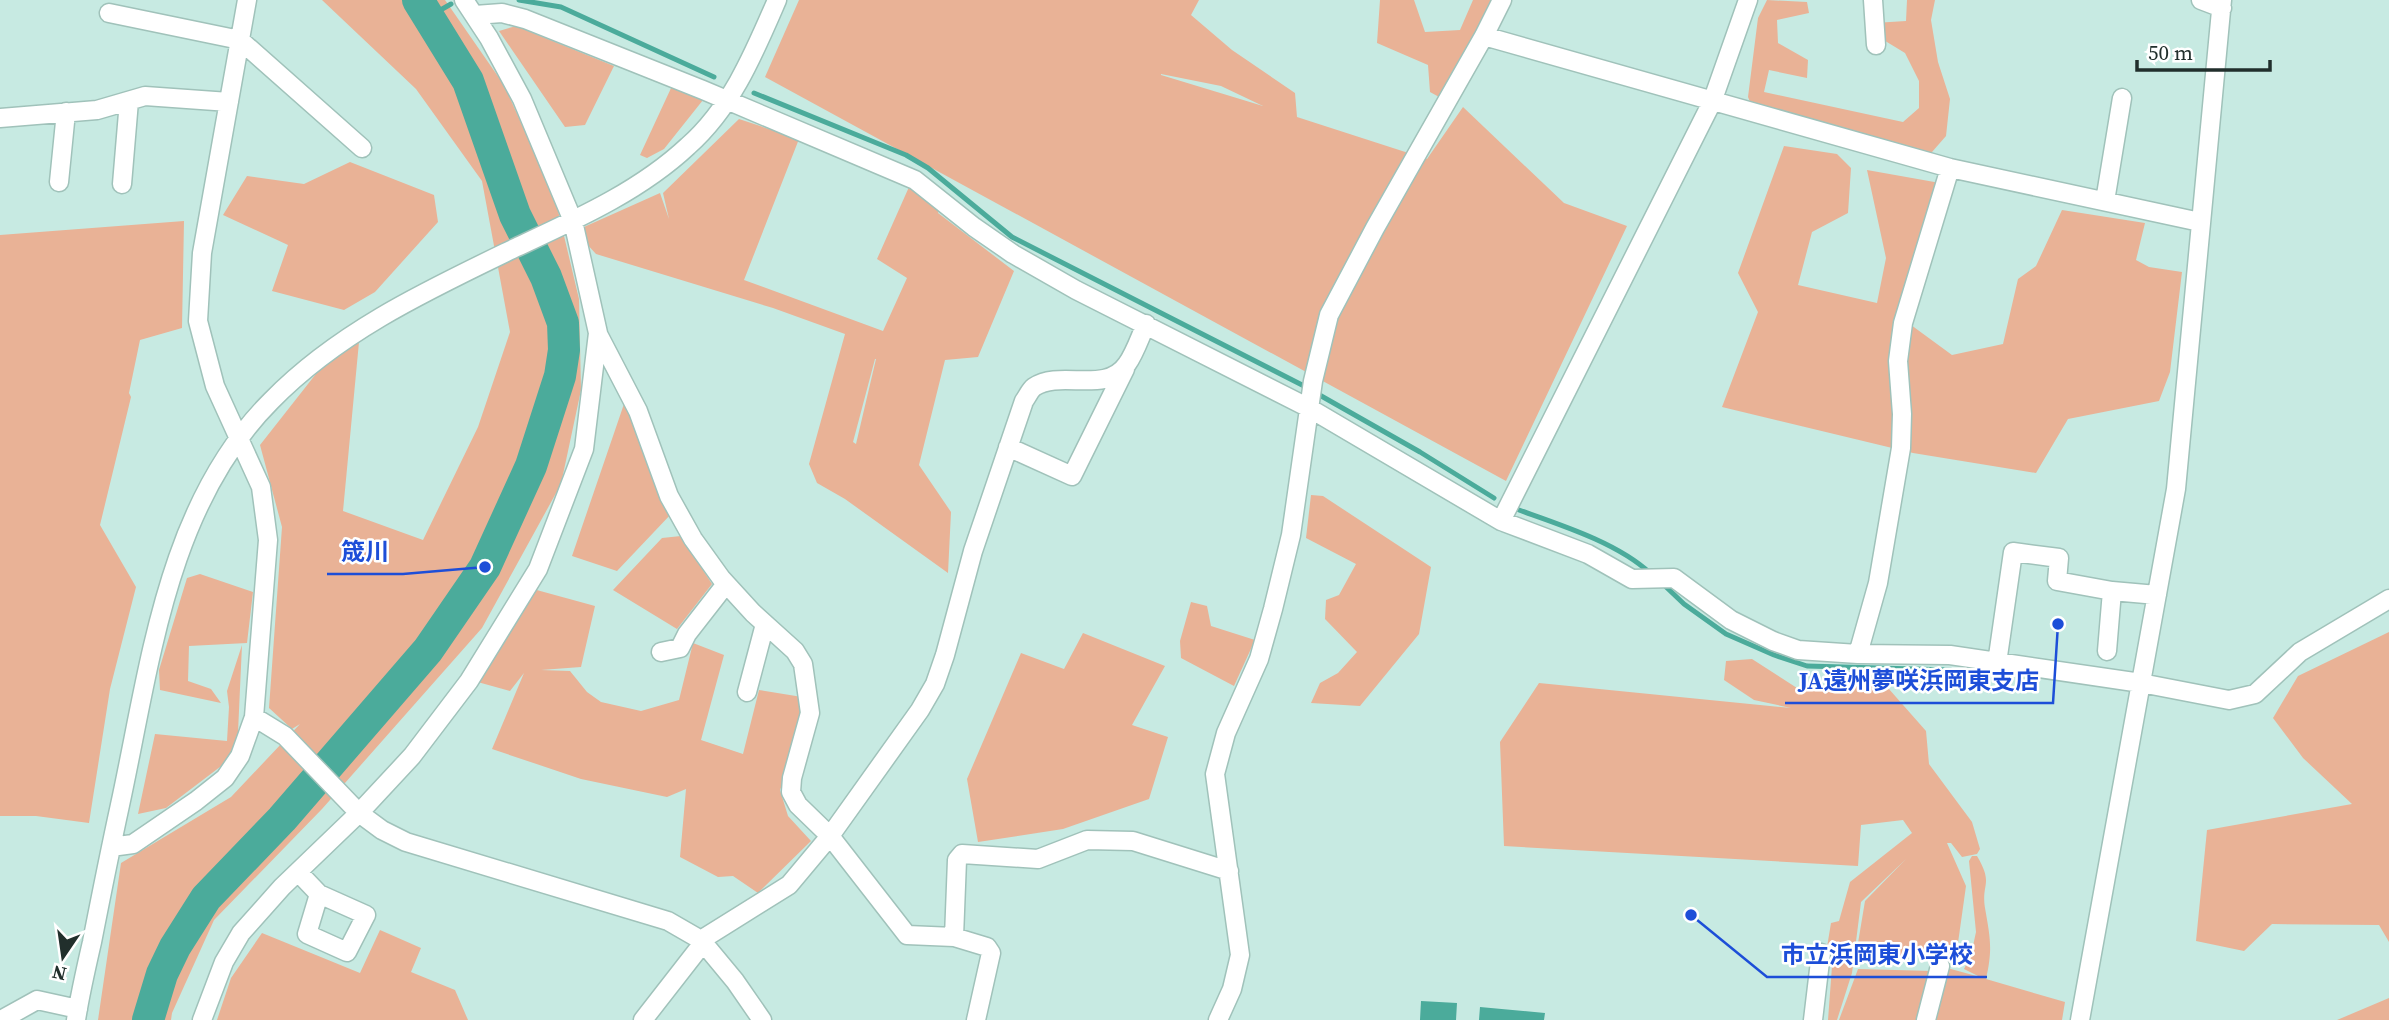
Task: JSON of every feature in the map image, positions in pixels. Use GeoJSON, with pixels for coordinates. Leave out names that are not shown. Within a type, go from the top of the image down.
{"type":"FeatureCollection","features":[{"type":"Feature","properties":{"kind":"street"},"geometry":{"type":"LineString","coordinates":[[111,847],[133,844],[225,778],[240,756],[254,717],[268,540],[261,487],[215,386],[198,321],[202,253],[247,0]]}},
{"type":"Feature","properties":{"kind":"street"},"geometry":{"type":"LineString","coordinates":[[1,1020],[37,1000],[77,1014],[171,579],[196,509],[239,438],[269,402],[337,344],[477,267],[573,221],[650,177],[690,145],[728,101],[751,60],[777,0]]}},
{"type":"Feature","properties":{"kind":"street"},"geometry":{"type":"LineString","coordinates":[[1218,1020],[1232,989],[1240,955],[1215,774],[1226,733],[1259,659],[1273,609],[1291,535],[1311,395],[1329,315],[1374,228],[1502,0]]}},
{"type":"Feature","properties":{"kind":"street"},"geometry":{"type":"LineString","coordinates":[[1501,521],[1712,102],[1748,0]]}},
{"type":"Feature","properties":{"kind":"street"},"geometry":{"type":"LineString","coordinates":[[1873,0],[1876,45]]}},
{"type":"Feature","properties":{"kind":"street"},"geometry":{"type":"LineString","coordinates":[[2080,1020],[2179,462],[2222,4],[2201,0]]}},
{"type":"Feature","properties":{"kind":"street"},"geometry":{"type":"LineString","coordinates":[[470,8],[525,19],[915,180],[1013,254],[1076,290],[1225,367],[1311,395],[1501,521],[1588,554],[1632,579],[1674,578],[1731,620],[1798,650],[1950,655],[2141,683],[2229,700],[2255,694],[2300,653],[2389,599]]}},
{"type":"Feature","properties":{"kind":"street"},"geometry":{"type":"LineString","coordinates":[[470,8],[522,99],[573,221],[598,333],[638,411],[669,496],[693,539],[726,584],[795,651],[803,664],[810,713],[792,778],[792,792],[798,805],[830,836],[907,935],[954,937],[988,947],[991,953],[976,1020]]}},
{"type":"Feature","properties":{"kind":"street"},"geometry":{"type":"LineString","coordinates":[[109,13],[240,40],[362,148]]}},
{"type":"Feature","properties":{"kind":"street"},"geometry":{"type":"LineString","coordinates":[[1484,36],[1950,168],[2200,222]]}},
{"type":"Feature","properties":{"kind":"street"},"geometry":{"type":"LineString","coordinates":[[0,118],[97,110],[145,96],[229,102]]}},
{"type":"Feature","properties":{"kind":"street"},"geometry":{"type":"LineString","coordinates":[[2105,201],[2122,98]]}},
{"type":"Feature","properties":{"kind":"street"},"geometry":{"type":"LineString","coordinates":[[122,184],[129,101]]}},
{"type":"Feature","properties":{"kind":"street"},"geometry":{"type":"LineString","coordinates":[[60,183],[66,113]]}},
{"type":"Feature","properties":{"kind":"street"},"geometry":{"type":"LineString","coordinates":[[1858,654],[1878,583],[1901,448],[1902,414],[1898,361],[1903,323],[1950,168]]}},
{"type":"Feature","properties":{"kind":"street"},"geometry":{"type":"LineString","coordinates":[[1008,447],[1072,475],[1146,324]]}},
{"type":"Feature","properties":{"kind":"street"},"geometry":{"type":"LineString","coordinates":[[202,1020],[223,962],[241,933],[412,756],[469,681],[538,569],[584,449],[598,333]]}},
{"type":"Feature","properties":{"kind":"street"},"geometry":{"type":"LineString","coordinates":[[643,1020],[702,941],[789,885],[830,836],[920,710],[935,684],[972,551],[1024,401],[1033,388],[1049,382],[1105,379],[1126,365]]}},
{"type":"Feature","properties":{"kind":"street"},"geometry":{"type":"LineString","coordinates":[[1997,663],[2013,552],[2059,558],[2057,581],[2112,591],[2157,595]]}},
{"type":"Feature","properties":{"kind":"street"},"geometry":{"type":"LineString","coordinates":[[661,652],[680,648],[687,634],[726,584]]}},
{"type":"Feature","properties":{"kind":"street"},"geometry":{"type":"LineString","coordinates":[[2107,651],[2112,591]]}},
{"type":"Feature","properties":{"kind":"street"},"geometry":{"type":"LineString","coordinates":[[747,692],[765,624]]}},
{"type":"Feature","properties":{"kind":"street"},"geometry":{"type":"LineString","coordinates":[[254,717],[285,736],[359,813],[382,830],[407,842],[668,921],[702,941],[762,1020]]}},
{"type":"Feature","properties":{"kind":"street"},"geometry":{"type":"LineString","coordinates":[[954,937],[957,860],[962,854],[1038,859],[1087,840],[1133,841],[1229,871]]}},
{"type":"Feature","properties":{"kind":"street"},"geometry":{"type":"LineString","coordinates":[[298,872],[319,894]]}},
{"type":"Feature","properties":{"kind":"street"},"geometry":{"type":"LineString","coordinates":[[1812,1020],[1821,953]]}},
{"type":"Feature","properties":{"kind":"street"},"geometry":{"type":"LineString","coordinates":[[1926,1020],[1940,965]]}},
{"type":"Feature","properties":{"kind":"shaded area"},"geometry":{"type":"Polygon","coordinates":[[[322,0],[445,0],[504,85],[555,198],[579,299],[581,390],[561,484],[482,628],[322,809],[214,920],[171,1020],[98,1020],[121,863],[231,797],[300,724],[292,729],[269,708],[282,527],[260,445],[319,370],[359,342],[343,511],[423,540],[478,427],[510,332],[482,181],[416,89],[322,0]]]}},
{"type":"Feature","properties":{"kind":"shaded area"},"geometry":{"type":"Polygon","coordinates":[[[799,0],[1199,0],[1191,15],[1232,50],[1295,93],[1297,117],[1427,159],[1463,107],[1564,203],[1627,226],[1506,481],[765,77],[799,0]],[[1161,74],[1263,106],[1221,86],[1161,74]]]}},
{"type":"Feature","properties":{"kind":"shaded area"},"geometry":{"type":"Polygon","coordinates":[[[1380,0],[1414,0],[1425,32],[1460,30],[1473,0],[1492,0],[1441,98],[1430,92],[1428,65],[1377,43],[1380,0]]]}},
{"type":"Feature","properties":{"kind":"shaded area"},"geometry":{"type":"Polygon","coordinates":[[[1767,0],[1807,2],[1809,13],[1777,20],[1778,43],[1808,60],[1807,78],[1769,70],[1764,92],[1903,122],[1919,108],[1919,81],[1905,53],[1882,39],[1874,23],[1906,21],[1907,0],[1935,0],[1931,20],[1938,62],[1950,99],[1946,136],[1932,152],[1906,156],[1755,114],[1748,97],[1758,18],[1767,0]]]}},
{"type":"Feature","properties":{"kind":"shaded area"},"geometry":{"type":"Polygon","coordinates":[[[516,26],[614,66],[585,125],[565,127],[499,31],[516,26]]]}},
{"type":"Feature","properties":{"kind":"shaded area"},"geometry":{"type":"Polygon","coordinates":[[[672,86],[703,100],[664,149],[647,158],[640,155],[672,86]]]}},
{"type":"Feature","properties":{"kind":"shaded area"},"geometry":{"type":"Polygon","coordinates":[[[739,119],[799,139],[744,280],[883,331],[907,278],[877,259],[909,187],[939,210],[938,213],[1014,271],[978,357],[945,360],[919,465],[951,512],[948,573],[845,499],[817,483],[809,464],[845,334],[773,308],[596,254],[575,231],[660,193],[669,219],[663,193],[739,119]],[[876,359],[853,442],[856,444],[876,359]]]}},
{"type":"Feature","properties":{"kind":"shaded area"},"geometry":{"type":"Polygon","coordinates":[[[1784,146],[1837,154],[1851,168],[1848,213],[1812,232],[1798,285],[1877,303],[1886,258],[1867,170],[1940,183],[1896,314],[1952,355],[2003,344],[2018,279],[2036,266],[2062,210],[2145,223],[2136,260],[2149,267],[2182,272],[2170,372],[2159,401],[2068,419],[2036,473],[1913,453],[1722,407],[1758,312],[1738,273],[1784,146]]]}},
{"type":"Feature","properties":{"kind":"shaded area"},"geometry":{"type":"Polygon","coordinates":[[[350,162],[434,195],[438,222],[375,292],[344,310],[272,291],[288,245],[223,215],[247,176],[304,184],[350,162]]]}},
{"type":"Feature","properties":{"kind":"shaded area"},"geometry":{"type":"Polygon","coordinates":[[[184,221],[182,328],[140,340],[129,393],[131,397],[100,525],[136,587],[110,689],[89,823],[36,816],[0,816],[0,235],[184,221]]]}},
{"type":"Feature","properties":{"kind":"shaded area"},"geometry":{"type":"Polygon","coordinates":[[[625,401],[672,513],[617,571],[572,556],[625,401]]]}},
{"type":"Feature","properties":{"kind":"shaded area"},"geometry":{"type":"Polygon","coordinates":[[[1311,495],[1323,496],[1431,567],[1419,634],[1360,706],[1311,703],[1320,683],[1338,673],[1357,652],[1325,619],[1326,600],[1339,595],[1356,564],[1306,538],[1311,495]]]}},
{"type":"Feature","properties":{"kind":"shaded area"},"geometry":{"type":"Polygon","coordinates":[[[681,536],[712,584],[677,629],[613,590],[662,538],[681,536]]]}},
{"type":"Feature","properties":{"kind":"shaded area"},"geometry":{"type":"Polygon","coordinates":[[[200,574],[253,592],[247,643],[189,646],[188,681],[211,689],[221,703],[160,690],[159,670],[187,578],[200,574]]]}},
{"type":"Feature","properties":{"kind":"shaded area"},"geometry":{"type":"Polygon","coordinates":[[[533,589],[595,606],[581,667],[541,670],[570,671],[587,692],[601,702],[641,711],[679,700],[693,643],[724,655],[701,740],[743,754],[759,690],[802,697],[810,713],[780,790],[788,816],[811,841],[758,893],[733,876],[718,877],[680,857],[686,789],[667,797],[581,779],[492,749],[524,673],[510,691],[474,681],[533,589]]]}},
{"type":"Feature","properties":{"kind":"shaded area"},"geometry":{"type":"Polygon","coordinates":[[[1191,602],[1207,606],[1211,626],[1255,640],[1234,686],[1181,658],[1180,641],[1191,602]]]}},
{"type":"Feature","properties":{"kind":"shaded area"},"geometry":{"type":"Polygon","coordinates":[[[2389,632],[2389,942],[2379,925],[2272,924],[2244,951],[2196,941],[2207,830],[2352,804],[2303,758],[2273,718],[2298,676],[2389,632]]]}},
{"type":"Feature","properties":{"kind":"shaded area"},"geometry":{"type":"Polygon","coordinates":[[[1083,633],[1165,666],[1132,725],[1168,737],[1149,799],[1063,829],[978,842],[967,779],[1021,653],[1064,669],[1083,633]]]}},
{"type":"Feature","properties":{"kind":"shaded area"},"geometry":{"type":"Polygon","coordinates":[[[242,645],[237,754],[166,808],[138,814],[155,734],[227,741],[227,691],[242,645]]]}},
{"type":"Feature","properties":{"kind":"shaded area"},"geometry":{"type":"Polygon","coordinates":[[[1752,659],[1797,688],[1881,680],[1926,731],[1929,764],[1972,822],[1980,849],[1977,854],[1962,857],[1951,843],[1947,843],[1966,886],[1956,957],[1856,955],[1865,901],[1906,859],[1861,902],[1852,973],[1837,1020],[1828,1020],[1833,953],[1827,947],[1831,923],[1839,921],[1850,882],[1912,833],[1903,820],[1861,825],[1858,866],[1504,846],[1500,742],[1539,683],[1791,708],[1754,700],[1724,680],[1726,661],[1752,659]]]}},
{"type":"Feature","properties":{"kind":"shaded area"},"geometry":{"type":"Polygon","coordinates":[[[1972,856],[1977,856],[1986,879],[1984,900],[1990,951],[1986,979],[2065,1002],[2062,1020],[1932,1020],[1940,966],[1980,977],[1964,969],[1971,955],[1976,932],[1969,861],[1972,856]]]}},
{"type":"Feature","properties":{"kind":"shaded area"},"geometry":{"type":"Polygon","coordinates":[[[380,930],[421,948],[411,972],[455,990],[468,1020],[217,1020],[231,978],[262,933],[360,973],[380,930]]]}},
{"type":"Feature","properties":{"kind":"shaded area"},"geometry":{"type":"Polygon","coordinates":[[[1858,969],[1932,971],[1917,1020],[1839,1020],[1858,969]]]}},
{"type":"Feature","properties":{"kind":"shaded area"},"geometry":{"type":"Polygon","coordinates":[[[2389,998],[2389,1020],[2337,1020],[2389,998]]]}},
{"type":"Feature","properties":{"kind":"shaded area"},"geometry":{"type":"Polygon","coordinates":[[[1421,1001],[1457,1003],[1456,1020],[1420,1020],[1421,1001]]]}},
{"type":"Feature","properties":{"kind":"shaded area"},"geometry":{"type":"Polygon","coordinates":[[[1480,1007],[1545,1013],[1544,1020],[1479,1020],[1480,1007]]]}},
{"type":"Feature","properties":{"kind":"waterway"},"geometry":{"type":"LineString","coordinates":[[148,1020],[162,974],[175,947],[206,898],[282,819],[428,650],[485,567],[531,466],[560,376],[564,350],[563,323],[546,277],[515,215],[468,81],[418,0]]}},
{"type":"Feature","properties":{"kind":"waterway"},"geometry":{"type":"LineString","coordinates":[[519,0],[561,7],[714,77]]}},
{"type":"Feature","properties":{"kind":"waterway"},"geometry":{"type":"LineString","coordinates":[[430,16],[451,4]]}},
{"type":"Feature","properties":{"kind":"waterway"},"geometry":{"type":"LineString","coordinates":[[754,93],[906,155],[928,168],[1012,237],[1308,388]]}},
{"type":"Feature","properties":{"kind":"waterway"},"geometry":{"type":"LineString","coordinates":[[1316,393],[1494,498]]}},
{"type":"Feature","properties":{"kind":"waterway"},"geometry":{"type":"LineString","coordinates":[[1519,510],[1606,544],[1650,573]]}},
{"type":"Feature","properties":{"kind":"waterway"},"geometry":{"type":"LineString","coordinates":[[1663,584],[1684,604],[1726,634],[1807,666],[1951,670]]}},
{"type":"Feature","properties":{"kind":"place","name":"筬川"},"geometry":{"type":"Point","coordinates":[485,567]}},
{"type":"Feature","properties":{"kind":"place","name":"JA遠州夢咲浜岡東支店"},"geometry":{"type":"Point","coordinates":[2058,624]}},
{"type":"Feature","properties":{"kind":"place","name":"市立浜岡東小学校"},"geometry":{"type":"Point","coordinates":[1691,915]}}]}
